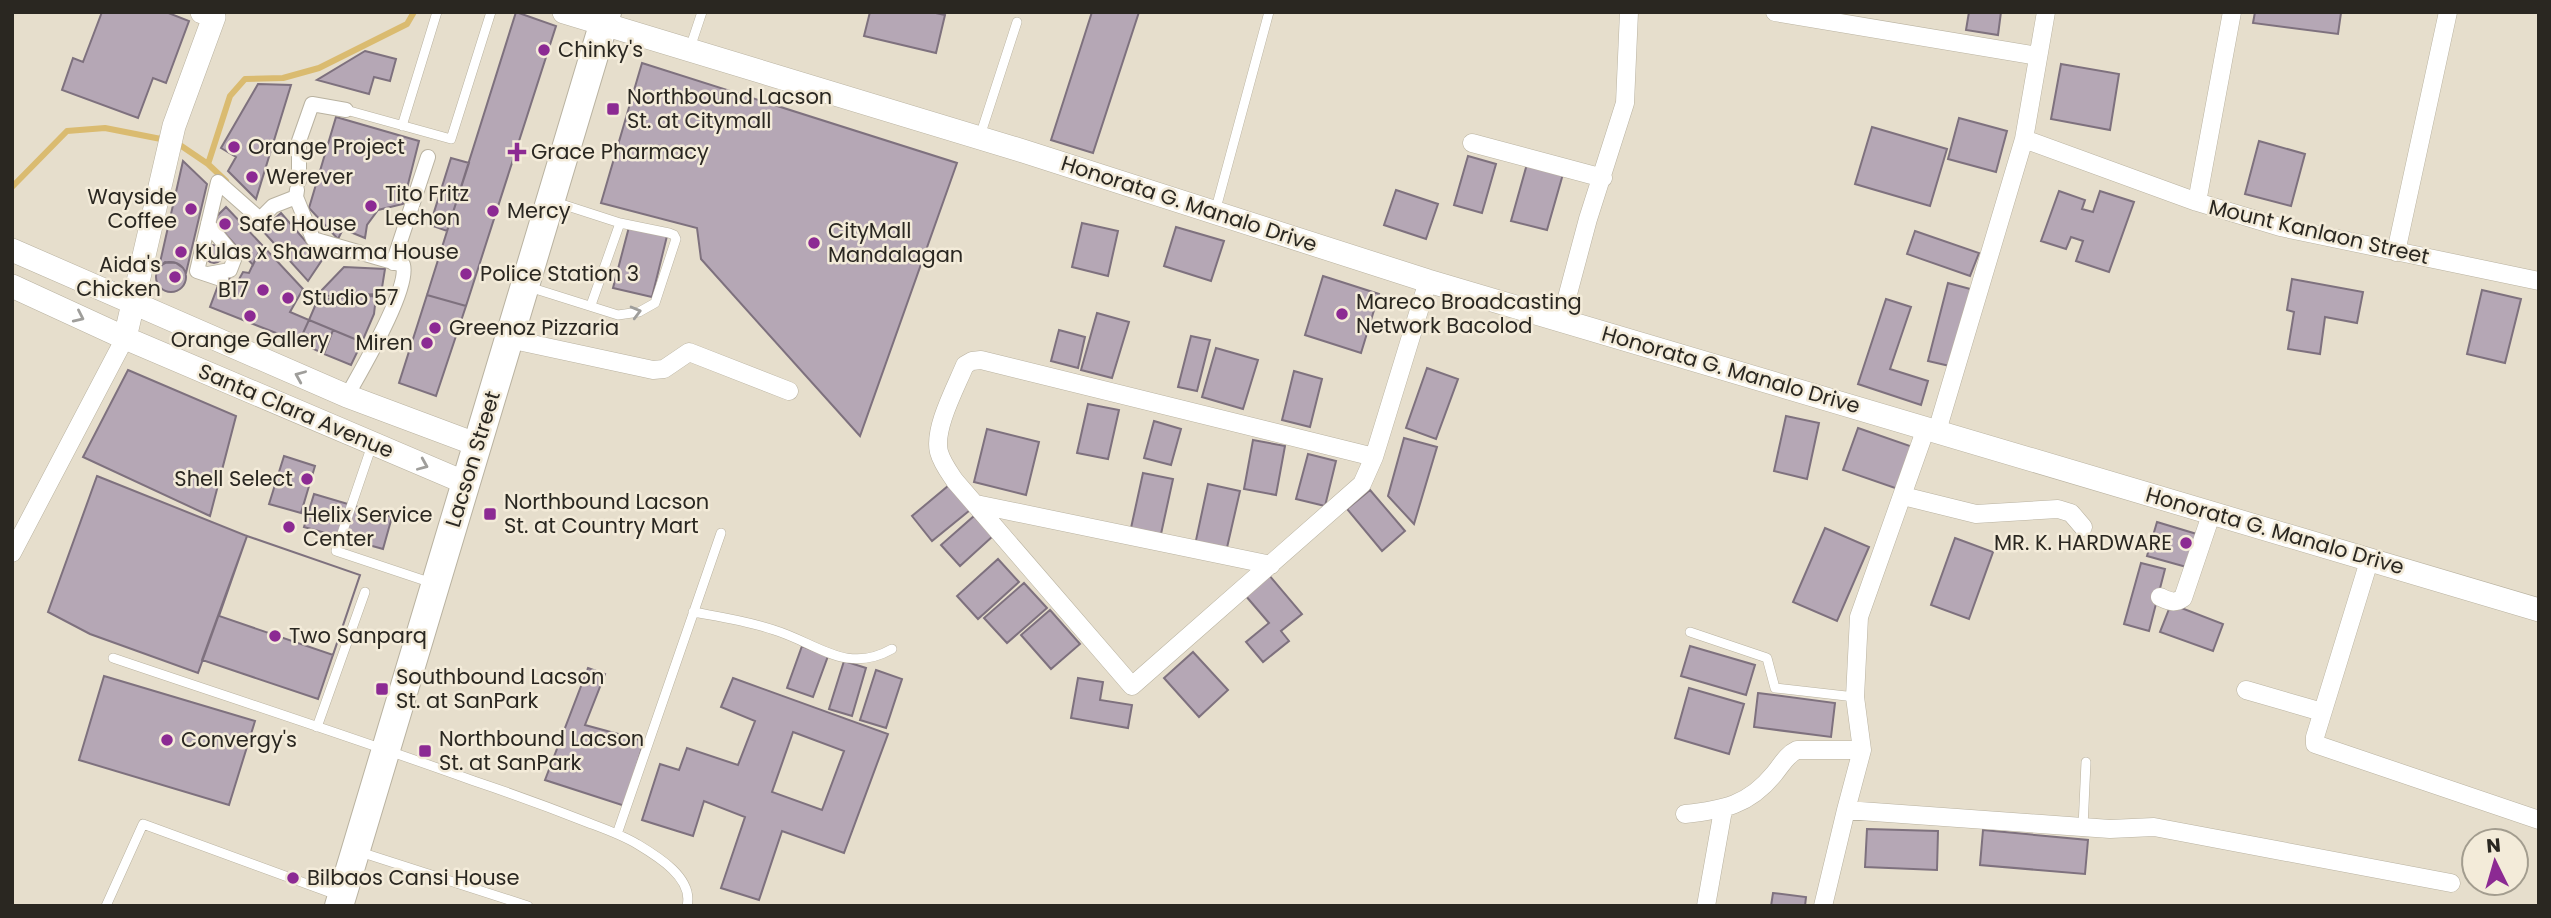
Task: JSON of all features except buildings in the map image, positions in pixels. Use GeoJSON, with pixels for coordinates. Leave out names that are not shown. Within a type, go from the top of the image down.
{"type":"FeatureCollection","features":[{"type":"Feature","properties":{"kind":"main road","name":"Lacson Street"},"geometry":{"type":"LineString","coordinates":[[340,901],[605,18]]}},
{"type":"Feature","properties":{"kind":"street","name":"Honorata G. Manalo Drive"},"geometry":{"type":"LineString","coordinates":[[564,12],[605,18],[690,51],[979,138],[1428,281],[2539,610]]}},
{"type":"Feature","properties":{"kind":"street"},"geometry":{"type":"LineString","coordinates":[[1561,320],[1588,219],[1625,103],[1629,12]]}},
{"type":"Feature","properties":{"kind":"street"},"geometry":{"type":"LineString","coordinates":[[1775,12],[2038,56]]}},
{"type":"Feature","properties":{"kind":"street"},"geometry":{"type":"LineString","coordinates":[[1823,906],[1862,750],[1855,697],[1860,617],[1903,496],[1932,430],[2024,139],[2046,12]]}},
{"type":"Feature","properties":{"kind":"street"},"geometry":{"type":"LineString","coordinates":[[2197,202],[2232,12]]}},
{"type":"Feature","properties":{"kind":"street"},"geometry":{"type":"LineString","coordinates":[[2396,252],[2448,12]]}},
{"type":"Feature","properties":{"kind":"street"},"geometry":{"type":"LineString","coordinates":[[12,553],[125,338],[174,126],[211,14]]}},
{"type":"Feature","properties":{"kind":"street"},"geometry":{"type":"LineString","coordinates":[[346,110],[312,104],[299,141],[297,189],[313,239],[403,265],[404,269],[398,292],[382,330],[347,396]]}},
{"type":"Feature","properties":{"kind":"street","name":"Mount Kanlaon Street"},"geometry":{"type":"LineString","coordinates":[[2024,139],[2197,202],[2280,227],[2539,281]]}},
{"type":"Feature","properties":{"kind":"street"},"geometry":{"type":"LineString","coordinates":[[1472,143],[1603,178]]}},
{"type":"Feature","properties":{"kind":"street"},"geometry":{"type":"LineString","coordinates":[[393,263],[428,157]]}},
{"type":"Feature","properties":{"kind":"street"},"geometry":{"type":"LineString","coordinates":[[208,223],[235,257],[230,270],[214,276],[197,271],[208,223],[218,182],[260,219],[297,189]]}},
{"type":"Feature","properties":{"kind":"street","name":"Santa Clara Avenue"},"geometry":{"type":"LineString","coordinates":[[12,250],[347,396],[478,445]]}},
{"type":"Feature","properties":{"kind":"street"},"geometry":{"type":"LineString","coordinates":[[1374,457],[976,360],[965,365],[937,444],[946,468],[1132,686],[1362,484],[1374,457],[1428,281]]}},
{"type":"Feature","properties":{"kind":"street","name":"Santa Clara Avenue"},"geometry":{"type":"LineString","coordinates":[[15,287],[125,338],[466,483]]}},
{"type":"Feature","properties":{"kind":"street"},"geometry":{"type":"LineString","coordinates":[[509,339],[653,370],[664,369],[689,352],[789,391]]}},
{"type":"Feature","properties":{"kind":"street"},"geometry":{"type":"LineString","coordinates":[[1903,496],[1976,514],[2058,509],[2071,513],[2083,527]]}},
{"type":"Feature","properties":{"kind":"street"},"geometry":{"type":"LineString","coordinates":[[976,504],[1271,565]]}},
{"type":"Feature","properties":{"kind":"street"},"geometry":{"type":"LineString","coordinates":[[2160,597],[2171,602],[2182,598],[2212,512]]}},
{"type":"Feature","properties":{"kind":"street"},"geometry":{"type":"LineString","coordinates":[[2370,558],[2314,741],[2318,746],[2539,820]]}},
{"type":"Feature","properties":{"kind":"street"},"geometry":{"type":"LineString","coordinates":[[2246,690],[2322,712]]}},
{"type":"Feature","properties":{"kind":"street"},"geometry":{"type":"LineString","coordinates":[[1685,814],[1723,810],[1755,795],[1792,752],[1862,750]]}},
{"type":"Feature","properties":{"kind":"street"},"geometry":{"type":"LineString","coordinates":[[1706,906],[1723,810]]}},
{"type":"Feature","properties":{"kind":"street"},"geometry":{"type":"LineString","coordinates":[[1846,810],[2110,830],[2154,828],[2451,883]]}},
{"type":"Feature","properties":{"kind":"lane"},"geometry":{"type":"LineString","coordinates":[[402,126],[437,12]]}},
{"type":"Feature","properties":{"kind":"lane"},"geometry":{"type":"LineString","coordinates":[[346,110],[451,139],[491,12]]}},
{"type":"Feature","properties":{"kind":"lane"},"geometry":{"type":"LineString","coordinates":[[690,51],[702,12]]}},
{"type":"Feature","properties":{"kind":"lane"},"geometry":{"type":"LineString","coordinates":[[1215,212],[1269,12]]}},
{"type":"Feature","properties":{"kind":"lane"},"geometry":{"type":"LineString","coordinates":[[979,138],[1017,22]]}},
{"type":"Feature","properties":{"kind":"lane"},"geometry":{"type":"LineString","coordinates":[[524,285],[618,315],[630,315],[655,303],[676,237],[551,201]]}},
{"type":"Feature","properties":{"kind":"lane"},"geometry":{"type":"LineString","coordinates":[[591,306],[620,223]]}},
{"type":"Feature","properties":{"kind":"lane"},"geometry":{"type":"LineString","coordinates":[[372,443],[336,551],[436,584]]}},
{"type":"Feature","properties":{"kind":"lane"},"geometry":{"type":"LineString","coordinates":[[617,834],[721,533]]}},
{"type":"Feature","properties":{"kind":"lane"},"geometry":{"type":"LineString","coordinates":[[317,727],[365,592]]}},
{"type":"Feature","properties":{"kind":"lane"},"geometry":{"type":"LineString","coordinates":[[693,611],[774,629],[833,655],[855,660],[875,659],[892,649]]}},
{"type":"Feature","properties":{"kind":"lane"},"geometry":{"type":"LineString","coordinates":[[1690,632],[1767,658],[1775,688],[1855,697]]}},
{"type":"Feature","properties":{"kind":"lane"},"geometry":{"type":"LineString","coordinates":[[113,659],[386,749],[617,834],[659,858],[681,878],[688,900],[687,906]]}},
{"type":"Feature","properties":{"kind":"lane"},"geometry":{"type":"LineString","coordinates":[[2083,827],[2086,762]]}},
{"type":"Feature","properties":{"kind":"lane"},"geometry":{"type":"LineString","coordinates":[[106,906],[143,824],[340,901]]}},
{"type":"Feature","properties":{"kind":"lane"},"geometry":{"type":"LineString","coordinates":[[355,850],[528,906]]}},
{"type":"Feature","properties":{"kind":"waterway"},"geometry":{"type":"LineString","coordinates":[[208,164],[230,96],[245,79],[283,78],[319,68],[407,24],[414,12]]}},
{"type":"Feature","properties":{"kind":"waterway"},"geometry":{"type":"LineString","coordinates":[[12,187],[67,131],[105,128],[166,140]]}},
{"type":"Feature","properties":{"kind":"waterway"},"geometry":{"type":"LineString","coordinates":[[177,143],[208,164],[226,181]]}},
{"type":"Feature","properties":{"kind":"place","name":"Chinky's"},"geometry":{"type":"Point","coordinates":[544,50]}},
{"type":"Feature","properties":{"kind":"place","name":"Northbound Lacson St. at Citymall"},"geometry":{"type":"Point","coordinates":[613,109]}},
{"type":"Feature","properties":{"kind":"place","name":"Orange Project"},"geometry":{"type":"Point","coordinates":[234,147]}},
{"type":"Feature","properties":{"kind":"place","name":"Grace Pharmacy"},"geometry":{"type":"Point","coordinates":[517,152]}},
{"type":"Feature","properties":{"kind":"place","name":"Werever"},"geometry":{"type":"Point","coordinates":[252,177]}},
{"type":"Feature","properties":{"kind":"place","name":"Tito Fritz Lechon"},"geometry":{"type":"Point","coordinates":[371,206]}},
{"type":"Feature","properties":{"kind":"place","name":"Wayside Coffee"},"geometry":{"type":"Point","coordinates":[191,209]}},
{"type":"Feature","properties":{"kind":"place","name":"Mercy"},"geometry":{"type":"Point","coordinates":[493,211]}},
{"type":"Feature","properties":{"kind":"place","name":"Safe House"},"geometry":{"type":"Point","coordinates":[225,224]}},
{"type":"Feature","properties":{"kind":"place","name":"CityMall Mandalagan"},"geometry":{"type":"Point","coordinates":[814,243]}},
{"type":"Feature","properties":{"kind":"place","name":"Kulas x Shawarma House"},"geometry":{"type":"Point","coordinates":[181,252]}},
{"type":"Feature","properties":{"kind":"place","name":"Police Station 3"},"geometry":{"type":"Point","coordinates":[466,274]}},
{"type":"Feature","properties":{"kind":"place","name":"Aida's Chicken"},"geometry":{"type":"Point","coordinates":[175,277]}},
{"type":"Feature","properties":{"kind":"place","name":"B17"},"geometry":{"type":"Point","coordinates":[263,290]}},
{"type":"Feature","properties":{"kind":"place","name":"Studio 57"},"geometry":{"type":"Point","coordinates":[288,298]}},
{"type":"Feature","properties":{"kind":"place","name":"Mareco Broadcasting Network Bacolod"},"geometry":{"type":"Point","coordinates":[1342,314]}},
{"type":"Feature","properties":{"kind":"place","name":"Orange Gallery"},"geometry":{"type":"Point","coordinates":[250,316]}},
{"type":"Feature","properties":{"kind":"place","name":"Greenoz Pizzaria"},"geometry":{"type":"Point","coordinates":[435,328]}},
{"type":"Feature","properties":{"kind":"place","name":"Miren"},"geometry":{"type":"Point","coordinates":[427,343]}},
{"type":"Feature","properties":{"kind":"place","name":"Shell Select"},"geometry":{"type":"Point","coordinates":[307,479]}},
{"type":"Feature","properties":{"kind":"place","name":"Northbound Lacson St. at Country Mart"},"geometry":{"type":"Point","coordinates":[490,514]}},
{"type":"Feature","properties":{"kind":"place","name":"Helix Service Center"},"geometry":{"type":"Point","coordinates":[289,527]}},
{"type":"Feature","properties":{"kind":"place","name":"MR. K. HARDWARE"},"geometry":{"type":"Point","coordinates":[2186,543]}},
{"type":"Feature","properties":{"kind":"place","name":"Two Sanparq"},"geometry":{"type":"Point","coordinates":[275,636]}},
{"type":"Feature","properties":{"kind":"place","name":"Southbound Lacson St. at SanPark"},"geometry":{"type":"Point","coordinates":[382,689]}},
{"type":"Feature","properties":{"kind":"place","name":"Convergy's"},"geometry":{"type":"Point","coordinates":[167,740]}},
{"type":"Feature","properties":{"kind":"place","name":"Northbound Lacson St. at SanPark"},"geometry":{"type":"Point","coordinates":[425,751]}},
{"type":"Feature","properties":{"kind":"place","name":"Bilbaos Cansi House"},"geometry":{"type":"Point","coordinates":[293,878]}}]}
